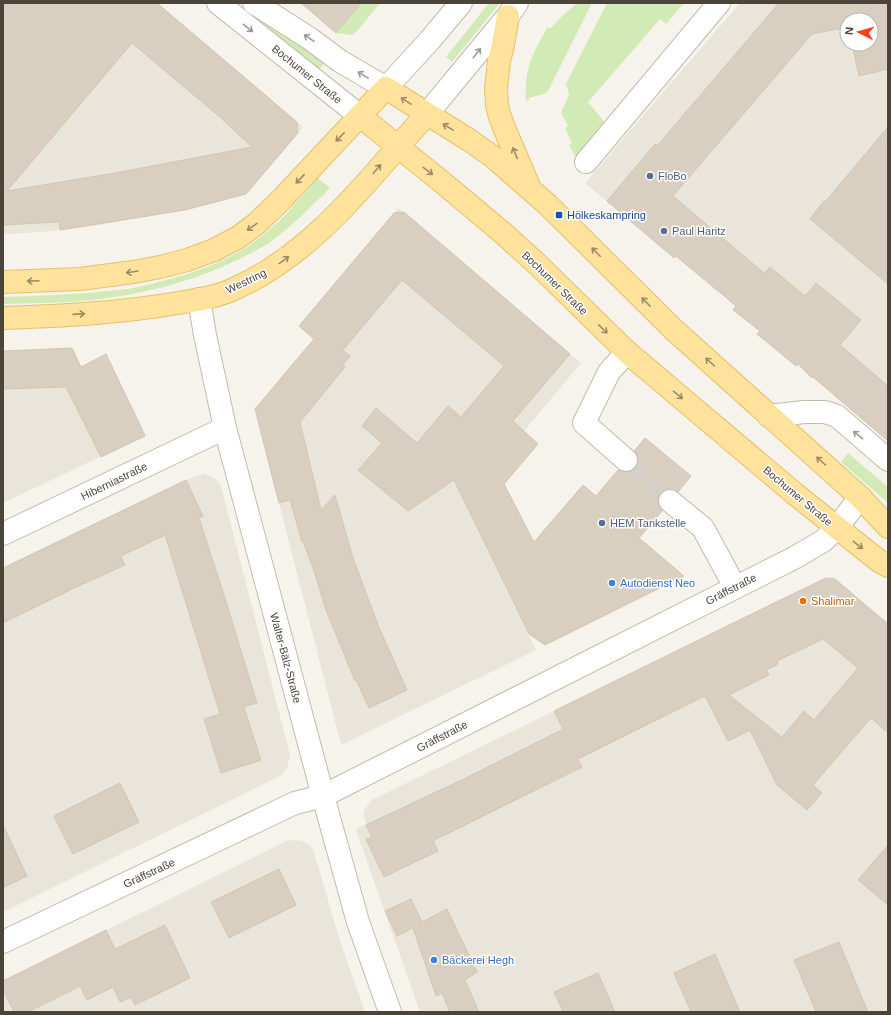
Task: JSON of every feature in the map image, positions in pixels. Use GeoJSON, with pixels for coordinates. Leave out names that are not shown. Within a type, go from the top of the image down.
{"type":"FeatureCollection","features":[{"type":"Feature","properties":{"kind":"main road"},"geometry":{"type":"LineString","coordinates":[[512,10],[499,61],[496,88],[497,105],[505,130],[530,188]]}},
{"type":"Feature","properties":{"kind":"main road"},"geometry":{"type":"LineString","coordinates":[[3,282],[80,279],[133,272],[187,260],[214,250],[237,238],[256,224],[280,201],[386,88],[469,140],[492,156],[530,188],[674,329],[860,497],[888,527]]}},
{"type":"Feature","properties":{"kind":"main road","name":"Westring"},"geometry":{"type":"LineString","coordinates":[[3,318],[117,312],[199,299],[235,289],[260,276],[292,255],[309,240],[342,209],[427,114]]}},
{"type":"Feature","properties":{"kind":"main road","name":"Bochumer Straße"},"geometry":{"type":"LineString","coordinates":[[360,116],[504,234],[536,263],[627,352],[837,528],[879,561],[888,566]]}},
{"type":"Feature","properties":{"kind":"street","name":"Bochumer Straße"},"geometry":{"type":"LineString","coordinates":[[218,3],[360,116]]}},
{"type":"Feature","properties":{"kind":"street"},"geometry":{"type":"LineString","coordinates":[[254,3],[309,38],[340,61],[386,88],[430,40],[461,3]]}},
{"type":"Feature","properties":{"kind":"street"},"geometry":{"type":"LineString","coordinates":[[586,162],[719,3]]}},
{"type":"Feature","properties":{"kind":"street"},"geometry":{"type":"LineString","coordinates":[[427,114],[512,10]]}},
{"type":"Feature","properties":{"kind":"street","name":"Walter-Bälz-Straße"},"geometry":{"type":"LineString","coordinates":[[199,299],[205,335],[225,428],[323,796],[358,922],[390,1012]]}},
{"type":"Feature","properties":{"kind":"street"},"geometry":{"type":"LineString","coordinates":[[626,460],[584,423],[609,372],[627,352]]}},
{"type":"Feature","properties":{"kind":"street"},"geometry":{"type":"LineString","coordinates":[[769,416],[804,412],[825,412],[837,416],[888,460]]}},
{"type":"Feature","properties":{"kind":"street","name":"Hiberniastraße"},"geometry":{"type":"LineString","coordinates":[[3,534],[225,428]]}},
{"type":"Feature","properties":{"kind":"street","name":"Gräffstraße"},"geometry":{"type":"LineString","coordinates":[[3,942],[295,803],[323,796],[794,558],[823,541],[837,528],[860,497]]}},
{"type":"Feature","properties":{"kind":"street"},"geometry":{"type":"LineString","coordinates":[[670,501],[703,528],[736,587]]}},
{"type":"Feature","properties":{"kind":"shaded area"},"geometry":{"type":"Polygon","coordinates":[[[3,3],[157,3],[303,127],[246,194],[185,210],[93,226],[41,232],[3,234],[3,3]]]}},
{"type":"Feature","properties":{"kind":"shaded area"},"geometry":{"type":"Polygon","coordinates":[[[740,3],[888,3],[888,441],[813,377],[810,377],[812,376],[798,364],[796,366],[757,334],[762,328],[736,310],[733,310],[736,306],[677,256],[674,258],[585,183],[740,3]]]}},
{"type":"Feature","properties":{"kind":"shaded area"},"geometry":{"type":"Polygon","coordinates":[[[398,208],[581,363],[524,431],[538,444],[504,484],[513,502],[474,522],[536,650],[341,745],[255,409],[314,339],[299,326],[398,208]]]}},
{"type":"Feature","properties":{"kind":"shaded area"},"geometry":{"type":"Polygon","coordinates":[[[72,348],[81,367],[106,354],[146,435],[3,503],[3,351],[72,348]]]}},
{"type":"Feature","properties":{"kind":"shaded area"},"geometry":{"type":"Polygon","coordinates":[[[204,474],[216,479],[221,486],[290,755],[287,768],[282,775],[3,912],[3,568],[195,476],[204,474]]]}},
{"type":"Feature","properties":{"kind":"shaded area"},"geometry":{"type":"Polygon","coordinates":[[[826,578],[835,579],[888,624],[888,1012],[420,1012],[356,830],[357,828],[366,824],[364,811],[372,800],[826,578]]]}},
{"type":"Feature","properties":{"kind":"shaded area"},"geometry":{"type":"Polygon","coordinates":[[[287,841],[302,841],[313,849],[340,941],[365,1012],[3,1012],[3,981],[287,841]]]}},
{"type":"Feature","properties":{"kind":"green space"},"geometry":{"type":"Polygon","coordinates":[[[361,3],[380,3],[352,35],[336,33],[361,3]]]}},
{"type":"Feature","properties":{"kind":"green space"},"geometry":{"type":"Polygon","coordinates":[[[489,3],[500,3],[452,62],[446,57],[489,3]]]}},
{"type":"Feature","properties":{"kind":"green space"},"geometry":{"type":"Polygon","coordinates":[[[577,3],[592,3],[547,93],[529,98],[529,100],[526,101],[526,80],[530,63],[537,46],[547,28],[551,28],[577,3]]]}},
{"type":"Feature","properties":{"kind":"green space"},"geometry":{"type":"Polygon","coordinates":[[[607,3],[684,3],[666,24],[660,19],[588,102],[603,120],[604,124],[578,159],[569,145],[572,143],[565,128],[568,126],[561,113],[569,94],[566,84],[607,3]]]}},
{"type":"Feature","properties":{"kind":"green space"},"geometry":{"type":"Polygon","coordinates":[[[254,13],[294,38],[325,63],[318,71],[252,17],[254,13]]]}},
{"type":"Feature","properties":{"kind":"green space"},"geometry":{"type":"Polygon","coordinates":[[[318,178],[330,188],[301,217],[269,243],[202,275],[182,282],[123,296],[52,303],[3,304],[3,297],[75,294],[135,288],[215,264],[240,251],[271,229],[292,208],[318,178]]]}},
{"type":"Feature","properties":{"kind":"green space"},"geometry":{"type":"Polygon","coordinates":[[[848,453],[888,487],[888,503],[841,462],[848,453]]]}},
{"type":"Feature","properties":{"kind":"building"},"geometry":{"type":"Polygon","coordinates":[[[3,3],[157,3],[297,122],[298,133],[246,194],[185,210],[60,230],[59,222],[3,225],[3,3]],[[132,43],[7,191],[115,173],[252,147],[221,118],[132,43]]]}},
{"type":"Feature","properties":{"kind":"building"},"geometry":{"type":"Polygon","coordinates":[[[301,3],[361,3],[336,33],[301,3]]]}},
{"type":"Feature","properties":{"kind":"building"},"geometry":{"type":"Polygon","coordinates":[[[779,3],[888,3],[888,69],[859,76],[854,52],[879,52],[879,12],[839,12],[839,29],[812,34],[673,196],[764,273],[770,267],[805,296],[816,283],[861,320],[840,345],[888,386],[888,441],[813,377],[812,378],[798,364],[796,366],[757,334],[760,331],[733,310],[736,306],[676,256],[674,258],[607,201],[655,144],[657,146],[779,3]]]}},
{"type":"Feature","properties":{"kind":"building"},"geometry":{"type":"Polygon","coordinates":[[[888,127],[888,284],[810,219],[888,127]]]}},
{"type":"Feature","properties":{"kind":"building"},"geometry":{"type":"Polygon","coordinates":[[[404,212],[570,354],[513,421],[538,444],[504,484],[534,542],[583,485],[596,496],[618,470],[630,472],[635,469],[638,462],[638,456],[634,451],[645,438],[691,476],[678,492],[672,489],[665,489],[661,493],[658,499],[658,506],[662,511],[639,538],[684,576],[545,645],[529,634],[454,480],[408,511],[358,470],[382,443],[362,426],[376,408],[417,443],[448,406],[461,417],[504,366],[402,280],[343,350],[350,356],[343,365],[345,367],[300,422],[321,510],[335,495],[353,558],[378,625],[407,690],[369,708],[356,680],[355,681],[326,610],[314,571],[303,541],[302,542],[290,500],[279,503],[255,409],[314,339],[299,326],[394,213],[404,212]]]}},
{"type":"Feature","properties":{"kind":"building"},"geometry":{"type":"Polygon","coordinates":[[[72,348],[81,367],[106,354],[145,436],[101,457],[66,387],[3,389],[3,351],[72,348]]]}},
{"type":"Feature","properties":{"kind":"building"},"geometry":{"type":"Polygon","coordinates":[[[186,480],[203,516],[199,518],[257,703],[244,707],[261,760],[221,773],[204,719],[220,714],[165,535],[121,556],[125,565],[3,623],[3,568],[186,480]]]}},
{"type":"Feature","properties":{"kind":"building"},"geometry":{"type":"Polygon","coordinates":[[[826,578],[835,579],[888,624],[888,733],[871,718],[813,785],[822,793],[807,810],[777,785],[750,730],[728,741],[705,696],[578,759],[582,767],[433,841],[438,851],[384,877],[366,839],[372,837],[366,825],[468,777],[563,729],[554,711],[826,578]],[[823,639],[777,661],[778,664],[766,670],[769,675],[729,695],[782,737],[804,711],[814,720],[858,668],[823,639]]]}},
{"type":"Feature","properties":{"kind":"building"},"geometry":{"type":"Polygon","coordinates":[[[120,783],[139,822],[73,854],[54,816],[120,783]]]}},
{"type":"Feature","properties":{"kind":"building"},"geometry":{"type":"Polygon","coordinates":[[[3,825],[27,876],[3,888],[3,825]]]}},
{"type":"Feature","properties":{"kind":"building"},"geometry":{"type":"Polygon","coordinates":[[[888,845],[888,905],[858,880],[888,845]]]}},
{"type":"Feature","properties":{"kind":"building"},"geometry":{"type":"Polygon","coordinates":[[[279,869],[296,905],[229,938],[211,902],[279,869]]]}},
{"type":"Feature","properties":{"kind":"building"},"geometry":{"type":"Polygon","coordinates":[[[411,899],[422,922],[447,909],[477,972],[465,980],[479,1012],[450,1012],[442,993],[436,996],[413,928],[397,936],[385,911],[411,899]]]}},
{"type":"Feature","properties":{"kind":"building"},"geometry":{"type":"Polygon","coordinates":[[[165,925],[190,978],[135,1005],[131,997],[120,1002],[113,987],[87,1000],[80,986],[28,1012],[14,1012],[3,990],[3,981],[106,930],[115,949],[165,925]]]}},
{"type":"Feature","properties":{"kind":"building"},"geometry":{"type":"Polygon","coordinates":[[[839,942],[868,1012],[816,1012],[794,960],[839,942]]]}},
{"type":"Feature","properties":{"kind":"building"},"geometry":{"type":"Polygon","coordinates":[[[715,954],[740,1012],[691,1012],[674,973],[715,954]]]}},
{"type":"Feature","properties":{"kind":"building"},"geometry":{"type":"Polygon","coordinates":[[[598,973],[615,1012],[563,1012],[554,992],[598,973]]]}},
{"type":"Feature","properties":{"kind":"tunnel"},"geometry":{"type":"LineString","coordinates":[[626,460],[670,501]]}},
{"type":"Feature","properties":{"kind":"place","name":"FloBo"},"geometry":{"type":"Point","coordinates":[650,176]}},
{"type":"Feature","properties":{"kind":"place","name":"Hölkeskampring"},"geometry":{"type":"Point","coordinates":[559,215]}},
{"type":"Feature","properties":{"kind":"place","name":"Paul Haritz"},"geometry":{"type":"Point","coordinates":[664,231]}},
{"type":"Feature","properties":{"kind":"place","name":"HEM Tankstelle"},"geometry":{"type":"Point","coordinates":[602,523]}},
{"type":"Feature","properties":{"kind":"place","name":"Autodienst Neo"},"geometry":{"type":"Point","coordinates":[612,583]}},
{"type":"Feature","properties":{"kind":"place","name":"Shalimar"},"geometry":{"type":"Point","coordinates":[803,601]}},
{"type":"Feature","properties":{"kind":"place","name":"Bäckerei Hegh"},"geometry":{"type":"Point","coordinates":[434,960]}}]}
